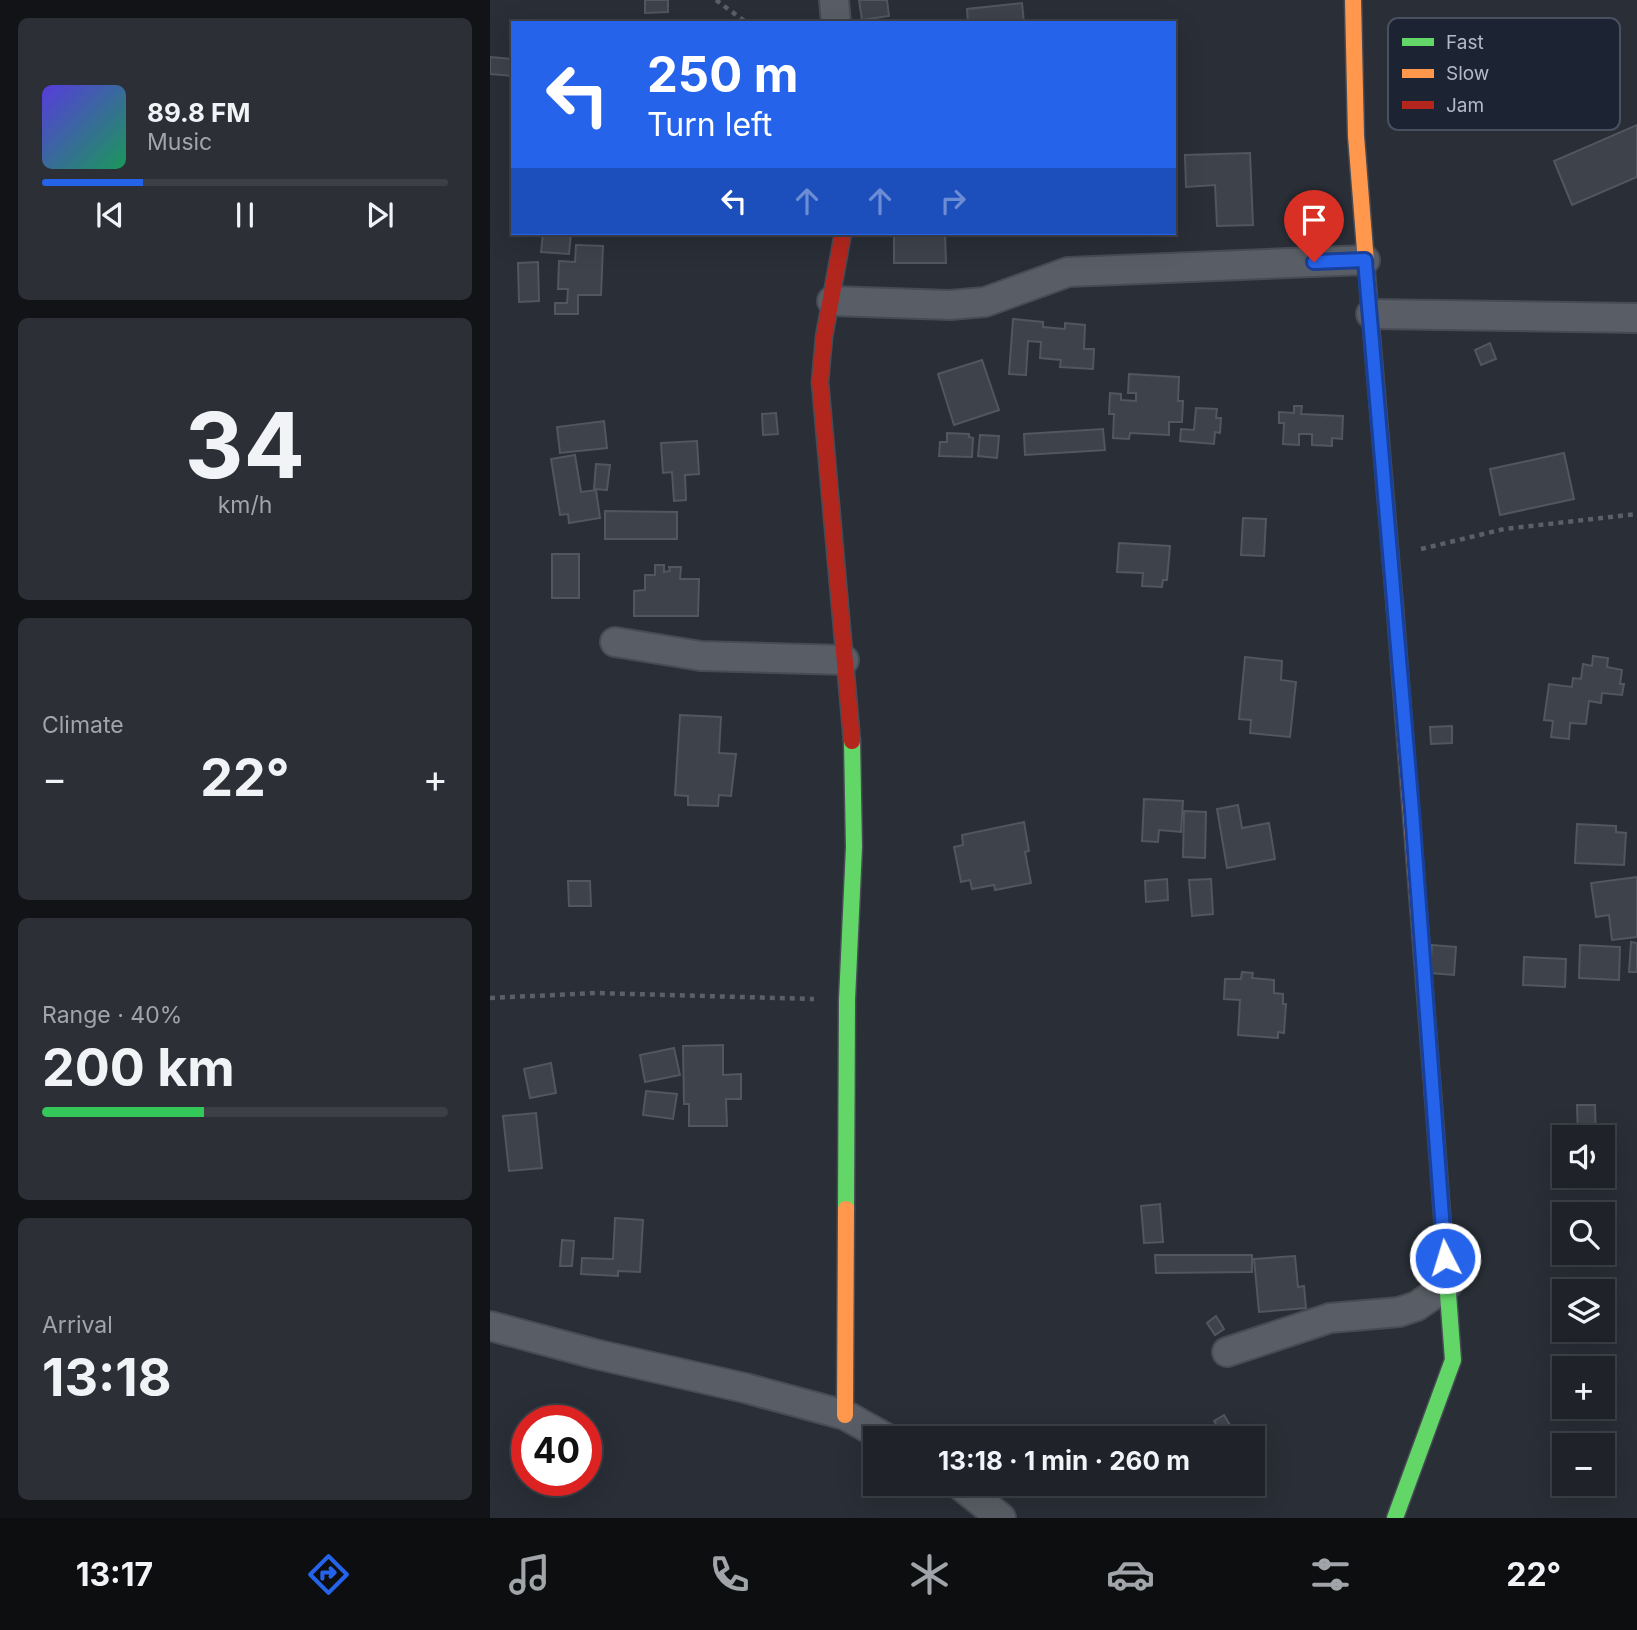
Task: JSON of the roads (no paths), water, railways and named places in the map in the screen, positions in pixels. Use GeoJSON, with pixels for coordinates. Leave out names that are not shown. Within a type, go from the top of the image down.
{"type":"FeatureCollection","features":[{"type":"Feature","properties":{"kind":"street"},"geometry":{"type":"LineString","coordinates":[[834,0],[836,21]]}},
{"type":"Feature","properties":{"kind":"street"},"geometry":{"type":"LineString","coordinates":[[1353,0],[1356,135],[1365,260],[1412,811],[1453,1360],[1395,1518]]}},
{"type":"Feature","properties":{"kind":"street"},"geometry":{"type":"LineString","coordinates":[[843,235],[824,337],[820,382],[853,758],[854,847],[847,1000],[845,1415]]}},
{"type":"Feature","properties":{"kind":"street"},"geometry":{"type":"LineString","coordinates":[[832,301],[950,305],[985,302],[1068,272],[1365,260]]}},
{"type":"Feature","properties":{"kind":"street"},"geometry":{"type":"LineString","coordinates":[[1371,314],[1637,318]]}},
{"type":"Feature","properties":{"kind":"street"},"geometry":{"type":"LineString","coordinates":[[615,642],[701,656],[844,660]]}},
{"type":"Feature","properties":{"kind":"street"},"geometry":{"type":"LineString","coordinates":[[1227,1352],[1330,1318],[1399,1312],[1417,1306],[1447,1284]]}},
{"type":"Feature","properties":{"kind":"street"},"geometry":{"type":"LineString","coordinates":[[490,1326],[595,1354],[745,1388],[845,1415],[865,1426]]}},
{"type":"Feature","properties":{"kind":"street"},"geometry":{"type":"LineString","coordinates":[[974,1496],[1002,1518]]}}]}
